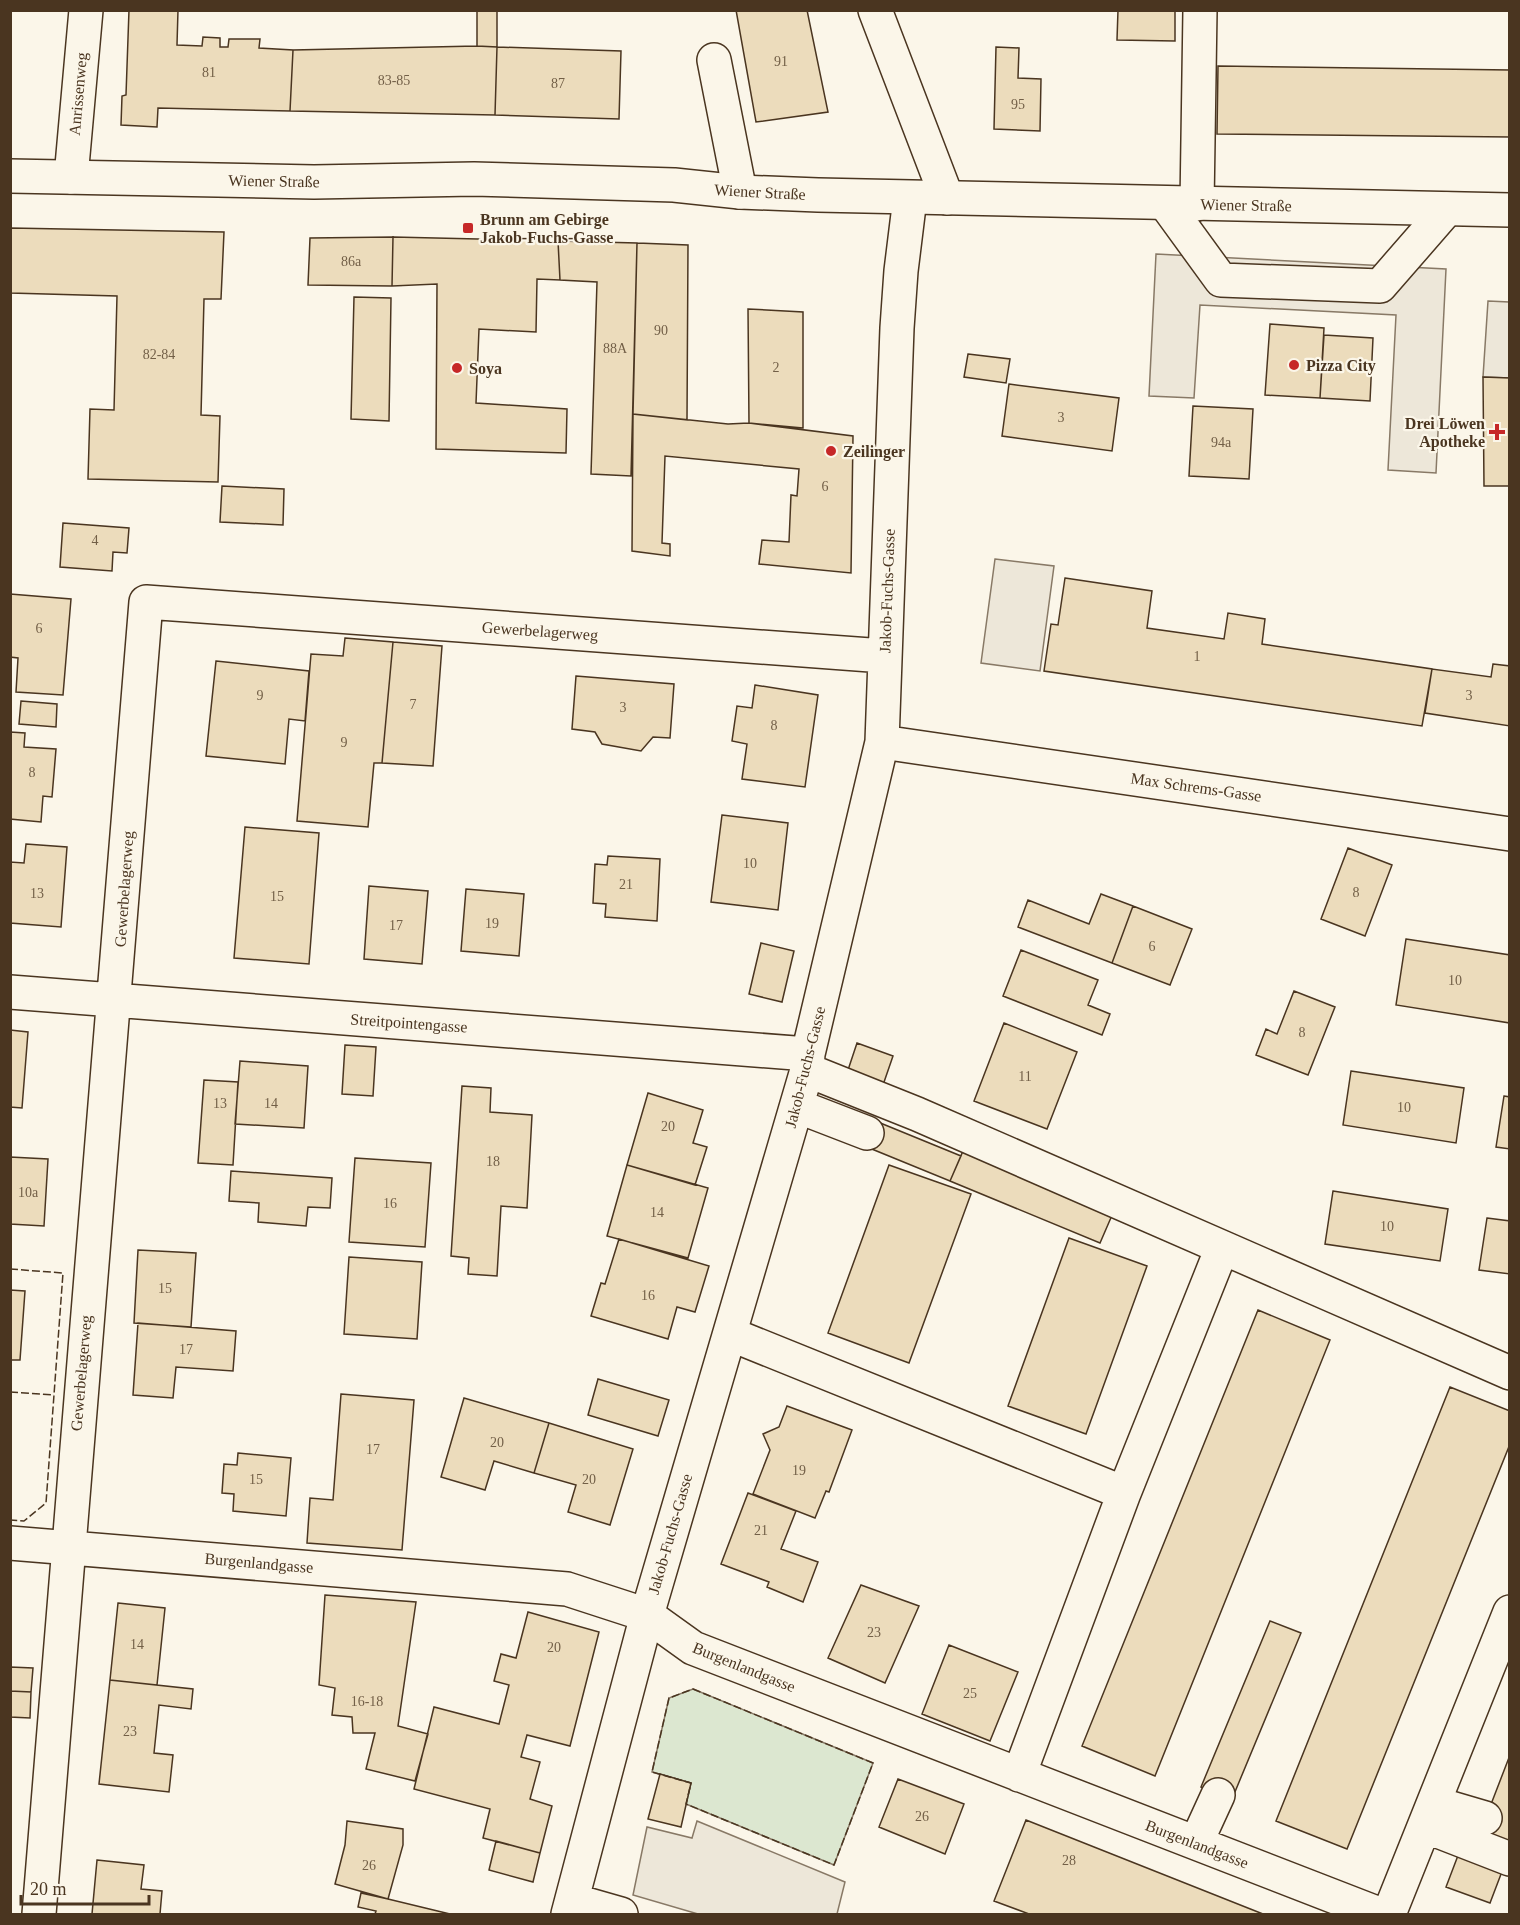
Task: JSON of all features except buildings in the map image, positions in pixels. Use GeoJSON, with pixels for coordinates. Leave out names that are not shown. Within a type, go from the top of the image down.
{"type":"FeatureCollection","features":[{"type":"Feature","properties":{"kind":"street","name":"Anrissenweg"},"geometry":{"type":"LineString","coordinates":[[71,177],[86,10]]}},
{"type":"Feature","properties":{"kind":"street"},"geometry":{"type":"LineString","coordinates":[[874,10],[947,198]]}},
{"type":"Feature","properties":{"kind":"street"},"geometry":{"type":"LineString","coordinates":[[1197,204],[1200,10]]}},
{"type":"Feature","properties":{"kind":"street"},"geometry":{"type":"LineString","coordinates":[[714,60],[740,192]]}},
{"type":"Feature","properties":{"kind":"street","name":"Wiener Straße"},"geometry":{"type":"LineString","coordinates":[[10,176],[314,182],[474,179],[674,185],[740,192],[910,198],[1509,210]]}},
{"type":"Feature","properties":{"kind":"street","name":"Jakob-Fuchs-Gasse"},"geometry":{"type":"LineString","coordinates":[[570,1907],[646,1615],[797,1106],[882,742],[897,328],[910,198]]}},
{"type":"Feature","properties":{"kind":"street"},"geometry":{"type":"LineString","coordinates":[[1165,203],[1221,280],[1380,286],[1447,209]]}},
{"type":"Feature","properties":{"kind":"street","name":"Gewerbelagerweg"},"geometry":{"type":"LineString","coordinates":[[39,1914],[66,1546],[115,1000],[146,602],[884,656]]}},
{"type":"Feature","properties":{"kind":"street","name":"Max Schrems-Gasse"},"geometry":{"type":"LineString","coordinates":[[882,742],[1509,834]]}},
{"type":"Feature","properties":{"kind":"street","name":"Streitpointengasse"},"geometry":{"type":"LineString","coordinates":[[10,992],[808,1062],[917,1114],[1509,1373]]}},
{"type":"Feature","properties":{"kind":"street"},"geometry":{"type":"LineString","coordinates":[[797,1106],[867,1133]]}},
{"type":"Feature","properties":{"kind":"street"},"geometry":{"type":"LineString","coordinates":[[1019,1775],[1124,1494],[1222,1248]]}},
{"type":"Feature","properties":{"kind":"street"},"geometry":{"type":"LineString","coordinates":[[729,1334],[1124,1494]]}},
{"type":"Feature","properties":{"kind":"street","name":"Burgenlandgasse"},"geometry":{"type":"LineString","coordinates":[[10,1543],[567,1589],[646,1615],[693,1648],[1379,1914]]}},
{"type":"Feature","properties":{"kind":"street"},"geometry":{"type":"LineString","coordinates":[[1389,1914],[1509,1612]]}},
{"type":"Feature","properties":{"kind":"street"},"geometry":{"type":"LineString","coordinates":[[1196,1843],[1218,1795]]}},
{"type":"Feature","properties":{"kind":"street"},"geometry":{"type":"LineString","coordinates":[[1429,1815],[1485,1818]]}},
{"type":"Feature","properties":{"kind":"street"},"geometry":{"type":"LineString","coordinates":[[1429,1815],[1509,1859]]}},
{"type":"Feature","properties":{"kind":"street"},"geometry":{"type":"LineString","coordinates":[[570,1907],[621,1914]]}},
{"type":"Feature","properties":{"kind":"green space"},"geometry":{"type":"Polygon","coordinates":[[[693,1689],[873,1763],[834,1865],[686,1804],[691,1783],[652,1772],[669,1698],[693,1689]]]}},
{"type":"Feature","properties":{"kind":"shaded area"},"geometry":{"type":"Polygon","coordinates":[[[1156,254],[1446,269],[1436,473],[1388,470],[1396,315],[1200,305],[1194,398],[1149,396],[1156,254]]]}},
{"type":"Feature","properties":{"kind":"shaded area"},"geometry":{"type":"Polygon","coordinates":[[[1488,301],[1509,302],[1509,378],[1483,377],[1488,301]]]}},
{"type":"Feature","properties":{"kind":"shaded area"},"geometry":{"type":"Polygon","coordinates":[[[995,559],[1054,566],[1040,671],[981,663],[995,559]]]}},
{"type":"Feature","properties":{"kind":"shaded area"},"geometry":{"type":"Polygon","coordinates":[[[697,1821],[845,1882],[837,1914],[698,1914],[633,1895],[647,1827],[692,1838],[697,1821]]]}},
{"type":"Feature","properties":{"kind":"fence"},"geometry":{"type":"LineString","coordinates":[[10,1269],[63,1273],[46,1503],[24,1521],[10,1520]]}},
{"type":"Feature","properties":{"kind":"fence"},"geometry":{"type":"LineString","coordinates":[[10,1392],[54,1395]]}},
{"type":"Feature","properties":{"kind":"fence"},"geometry":{"type":"LineString","coordinates":[[693,1689],[873,1763],[834,1865],[686,1804],[691,1783],[652,1772],[669,1698],[693,1689]]}},
{"type":"Feature","properties":{"kind":"place","name":"Brunn am Gebirge Jakob-Fuchs-Gasse"},"geometry":{"type":"Point","coordinates":[468,228]}},
{"type":"Feature","properties":{"kind":"place","name":"Pizza City"},"geometry":{"type":"Point","coordinates":[1294,365]}},
{"type":"Feature","properties":{"kind":"place","name":"Soya"},"geometry":{"type":"Point","coordinates":[457,368]}},
{"type":"Feature","properties":{"kind":"place","name":"Drei Löwen Apotheke"},"geometry":{"type":"Point","coordinates":[1497,432]}},
{"type":"Feature","properties":{"kind":"place","name":"Zeilinger"},"geometry":{"type":"Point","coordinates":[831,451]}}]}
